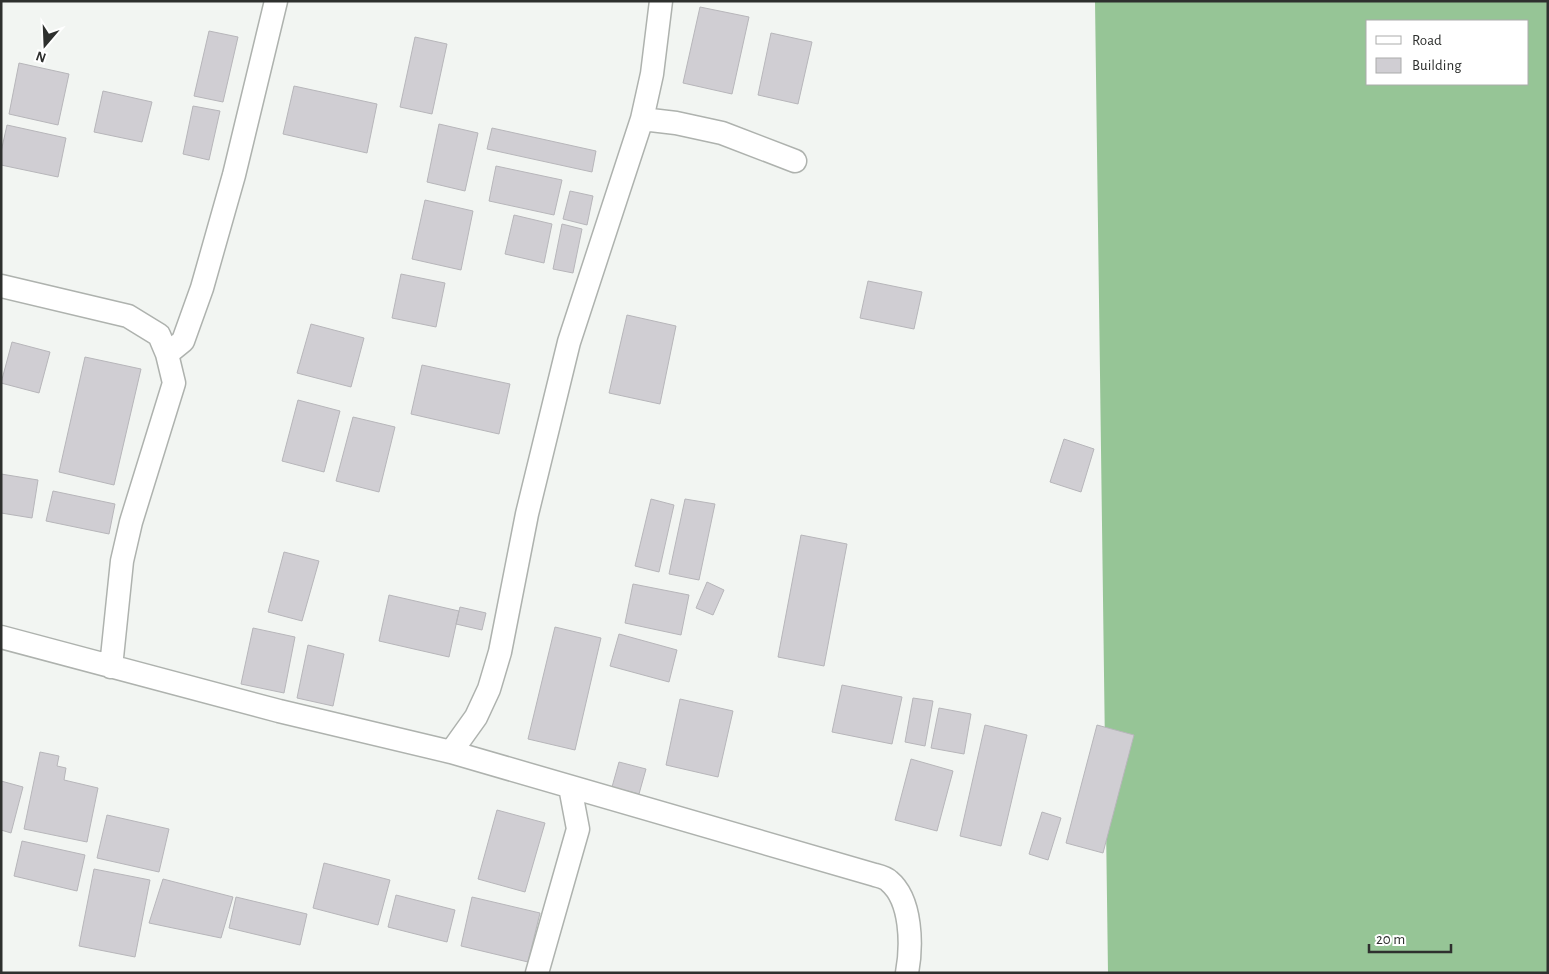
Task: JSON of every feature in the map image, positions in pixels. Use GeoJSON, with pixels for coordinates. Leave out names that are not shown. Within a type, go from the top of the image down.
{"type":"FeatureCollection","features":[{"type":"Feature","properties":{"kind":"street"},"geometry":{"type":"LineString","coordinates":[[167,354],[183,341],[202,288],[234,174],[276,1]]}},
{"type":"Feature","properties":{"kind":"street"},"geometry":{"type":"LineString","coordinates":[[451,752],[476,717],[488,689],[500,652],[527,514],[569,342],[642,119],[654,55],[661,1]]}},
{"type":"Feature","properties":{"kind":"street"},"geometry":{"type":"LineString","coordinates":[[642,119],[676,123],[722,133],[795,161]]}},
{"type":"Feature","properties":{"kind":"street"},"geometry":{"type":"LineString","coordinates":[[1,286],[128,316],[159,335],[167,354],[174,383],[162,429],[131,522],[122,561],[111,667]]}},
{"type":"Feature","properties":{"kind":"street"},"geometry":{"type":"LineString","coordinates":[[1,637],[280,711],[451,752],[842,863],[889,880],[900,895],[910,928],[906,973]]}},
{"type":"Feature","properties":{"kind":"street"},"geometry":{"type":"LineString","coordinates":[[537,973],[578,829],[570,787]]}},
{"type":"Feature","properties":{"kind":"green space"},"geometry":{"type":"Polygon","coordinates":[[[1095,1],[1548,1],[1548,973],[1108,973],[1095,1]]]}},
{"type":"Feature","properties":{"kind":"building"},"geometry":{"type":"Polygon","coordinates":[[[700,7],[749,17],[732,94],[683,83],[700,7]]]}},
{"type":"Feature","properties":{"kind":"building"},"geometry":{"type":"Polygon","coordinates":[[[209,31],[238,37],[223,102],[194,96],[209,31]]]}},
{"type":"Feature","properties":{"kind":"building"},"geometry":{"type":"Polygon","coordinates":[[[771,33],[812,42],[798,104],[758,95],[771,33]]]}},
{"type":"Feature","properties":{"kind":"building"},"geometry":{"type":"Polygon","coordinates":[[[415,37],[447,44],[432,114],[400,107],[415,37]]]}},
{"type":"Feature","properties":{"kind":"building"},"geometry":{"type":"Polygon","coordinates":[[[19,63],[69,74],[58,125],[9,114],[19,63]]]}},
{"type":"Feature","properties":{"kind":"building"},"geometry":{"type":"Polygon","coordinates":[[[294,86],[377,104],[367,153],[283,134],[294,86]]]}},
{"type":"Feature","properties":{"kind":"building"},"geometry":{"type":"Polygon","coordinates":[[[103,91],[152,102],[142,142],[94,132],[103,91]]]}},
{"type":"Feature","properties":{"kind":"building"},"geometry":{"type":"Polygon","coordinates":[[[193,106],[220,111],[209,160],[183,154],[193,106]]]}},
{"type":"Feature","properties":{"kind":"building"},"geometry":{"type":"Polygon","coordinates":[[[439,124],[478,133],[465,191],[427,182],[439,124]]]}},
{"type":"Feature","properties":{"kind":"building"},"geometry":{"type":"Polygon","coordinates":[[[7,125],[66,138],[58,177],[1,165],[1,152],[7,125]]]}},
{"type":"Feature","properties":{"kind":"building"},"geometry":{"type":"Polygon","coordinates":[[[492,128],[596,151],[592,172],[487,149],[492,128]]]}},
{"type":"Feature","properties":{"kind":"building"},"geometry":{"type":"Polygon","coordinates":[[[496,166],[562,180],[554,215],[489,201],[496,166]]]}},
{"type":"Feature","properties":{"kind":"building"},"geometry":{"type":"Polygon","coordinates":[[[570,191],[593,196],[587,225],[563,219],[570,191]]]}},
{"type":"Feature","properties":{"kind":"building"},"geometry":{"type":"Polygon","coordinates":[[[425,200],[473,211],[461,270],[412,259],[425,200]]]}},
{"type":"Feature","properties":{"kind":"building"},"geometry":{"type":"Polygon","coordinates":[[[514,215],[552,224],[544,263],[505,254],[514,215]]]}},
{"type":"Feature","properties":{"kind":"building"},"geometry":{"type":"Polygon","coordinates":[[[562,224],[582,229],[573,273],[553,269],[562,224]]]}},
{"type":"Feature","properties":{"kind":"building"},"geometry":{"type":"Polygon","coordinates":[[[401,274],[445,283],[436,327],[392,318],[401,274]]]}},
{"type":"Feature","properties":{"kind":"building"},"geometry":{"type":"Polygon","coordinates":[[[868,281],[922,292],[914,329],[860,318],[868,281]]]}},
{"type":"Feature","properties":{"kind":"building"},"geometry":{"type":"Polygon","coordinates":[[[627,315],[676,326],[660,404],[609,393],[627,315]]]}},
{"type":"Feature","properties":{"kind":"building"},"geometry":{"type":"Polygon","coordinates":[[[311,324],[364,338],[351,387],[297,373],[311,324]]]}},
{"type":"Feature","properties":{"kind":"building"},"geometry":{"type":"Polygon","coordinates":[[[12,342],[50,352],[39,393],[1,383],[12,342]]]}},
{"type":"Feature","properties":{"kind":"building"},"geometry":{"type":"Polygon","coordinates":[[[85,357],[141,369],[114,485],[59,472],[85,357]]]}},
{"type":"Feature","properties":{"kind":"building"},"geometry":{"type":"Polygon","coordinates":[[[422,365],[510,384],[499,434],[411,414],[422,365]]]}},
{"type":"Feature","properties":{"kind":"building"},"geometry":{"type":"Polygon","coordinates":[[[298,400],[340,411],[324,472],[282,461],[298,400]]]}},
{"type":"Feature","properties":{"kind":"building"},"geometry":{"type":"Polygon","coordinates":[[[353,417],[395,427],[379,492],[336,481],[353,417]]]}},
{"type":"Feature","properties":{"kind":"building"},"geometry":{"type":"Polygon","coordinates":[[[1064,439],[1094,449],[1081,492],[1050,482],[1064,439]]]}},
{"type":"Feature","properties":{"kind":"building"},"geometry":{"type":"Polygon","coordinates":[[[1,474],[38,480],[32,518],[1,513],[1,474]]]}},
{"type":"Feature","properties":{"kind":"building"},"geometry":{"type":"Polygon","coordinates":[[[53,491],[115,504],[109,534],[46,521],[53,491]]]}},
{"type":"Feature","properties":{"kind":"building"},"geometry":{"type":"Polygon","coordinates":[[[651,499],[674,505],[659,572],[635,566],[651,499]]]}},
{"type":"Feature","properties":{"kind":"building"},"geometry":{"type":"Polygon","coordinates":[[[685,499],[715,504],[699,580],[669,574],[685,499]]]}},
{"type":"Feature","properties":{"kind":"building"},"geometry":{"type":"Polygon","coordinates":[[[801,535],[847,544],[824,666],[778,657],[801,535]]]}},
{"type":"Feature","properties":{"kind":"building"},"geometry":{"type":"Polygon","coordinates":[[[284,552],[319,561],[302,621],[268,612],[284,552]]]}},
{"type":"Feature","properties":{"kind":"building"},"geometry":{"type":"Polygon","coordinates":[[[707,582],[724,590],[713,615],[696,608],[707,582]]]}},
{"type":"Feature","properties":{"kind":"building"},"geometry":{"type":"Polygon","coordinates":[[[633,584],[689,595],[681,635],[625,623],[633,584]]]}},
{"type":"Feature","properties":{"kind":"building"},"geometry":{"type":"Polygon","coordinates":[[[389,595],[459,611],[449,657],[379,641],[389,595]]]}},
{"type":"Feature","properties":{"kind":"building"},"geometry":{"type":"Polygon","coordinates":[[[460,607],[486,613],[482,630],[456,624],[460,607]]]}},
{"type":"Feature","properties":{"kind":"building"},"geometry":{"type":"Polygon","coordinates":[[[555,627],[601,638],[575,750],[528,739],[555,627]]]}},
{"type":"Feature","properties":{"kind":"building"},"geometry":{"type":"Polygon","coordinates":[[[253,628],[295,637],[284,693],[241,684],[253,628]]]}},
{"type":"Feature","properties":{"kind":"building"},"geometry":{"type":"Polygon","coordinates":[[[619,634],[677,650],[669,682],[610,666],[619,634]]]}},
{"type":"Feature","properties":{"kind":"building"},"geometry":{"type":"Polygon","coordinates":[[[308,645],[344,654],[333,706],[297,698],[308,645]]]}},
{"type":"Feature","properties":{"kind":"building"},"geometry":{"type":"Polygon","coordinates":[[[842,685],[902,697],[892,744],[832,732],[842,685]]]}},
{"type":"Feature","properties":{"kind":"building"},"geometry":{"type":"Polygon","coordinates":[[[913,698],[933,701],[925,746],[905,742],[913,698]]]}},
{"type":"Feature","properties":{"kind":"building"},"geometry":{"type":"Polygon","coordinates":[[[680,699],[733,711],[718,777],[666,765],[680,699]]]}},
{"type":"Feature","properties":{"kind":"building"},"geometry":{"type":"Polygon","coordinates":[[[939,708],[971,714],[964,754],[931,748],[939,708]]]}},
{"type":"Feature","properties":{"kind":"building"},"geometry":{"type":"Polygon","coordinates":[[[985,725],[1027,735],[1001,846],[960,836],[985,725]]]}},
{"type":"Feature","properties":{"kind":"building"},"geometry":{"type":"Polygon","coordinates":[[[1097,725],[1134,735],[1103,853],[1066,843],[1097,725]]]}},
{"type":"Feature","properties":{"kind":"building"},"geometry":{"type":"Polygon","coordinates":[[[40,752],[59,756],[57,766],[66,768],[64,780],[98,788],[87,842],[24,829],[40,752]]]}},
{"type":"Feature","properties":{"kind":"building"},"geometry":{"type":"Polygon","coordinates":[[[911,759],[953,771],[937,831],[895,820],[911,759]]]}},
{"type":"Feature","properties":{"kind":"building"},"geometry":{"type":"Polygon","coordinates":[[[619,762],[646,769],[639,794],[612,787],[619,762]]]}},
{"type":"Feature","properties":{"kind":"building"},"geometry":{"type":"Polygon","coordinates":[[[1,781],[23,787],[11,833],[1,830],[1,781]]]}},
{"type":"Feature","properties":{"kind":"building"},"geometry":{"type":"Polygon","coordinates":[[[497,810],[545,823],[525,892],[478,879],[497,810]]]}},
{"type":"Feature","properties":{"kind":"building"},"geometry":{"type":"Polygon","coordinates":[[[1042,812],[1061,818],[1048,860],[1029,854],[1042,812]]]}},
{"type":"Feature","properties":{"kind":"building"},"geometry":{"type":"Polygon","coordinates":[[[107,815],[169,829],[159,872],[97,858],[107,815]]]}},
{"type":"Feature","properties":{"kind":"building"},"geometry":{"type":"Polygon","coordinates":[[[22,841],[85,855],[77,891],[14,876],[22,841]]]}},
{"type":"Feature","properties":{"kind":"building"},"geometry":{"type":"Polygon","coordinates":[[[324,863],[390,880],[378,925],[313,908],[324,863]]]}},
{"type":"Feature","properties":{"kind":"building"},"geometry":{"type":"Polygon","coordinates":[[[94,869],[150,880],[135,957],[79,946],[94,869]]]}},
{"type":"Feature","properties":{"kind":"building"},"geometry":{"type":"Polygon","coordinates":[[[163,879],[233,897],[221,938],[149,923],[163,879]]]}},
{"type":"Feature","properties":{"kind":"building"},"geometry":{"type":"Polygon","coordinates":[[[396,895],[455,910],[447,942],[388,927],[396,895]]]}},
{"type":"Feature","properties":{"kind":"building"},"geometry":{"type":"Polygon","coordinates":[[[236,897],[307,914],[300,945],[229,928],[236,897]]]}},
{"type":"Feature","properties":{"kind":"building"},"geometry":{"type":"Polygon","coordinates":[[[472,897],[540,913],[528,962],[461,946],[472,897]]]}}]}
